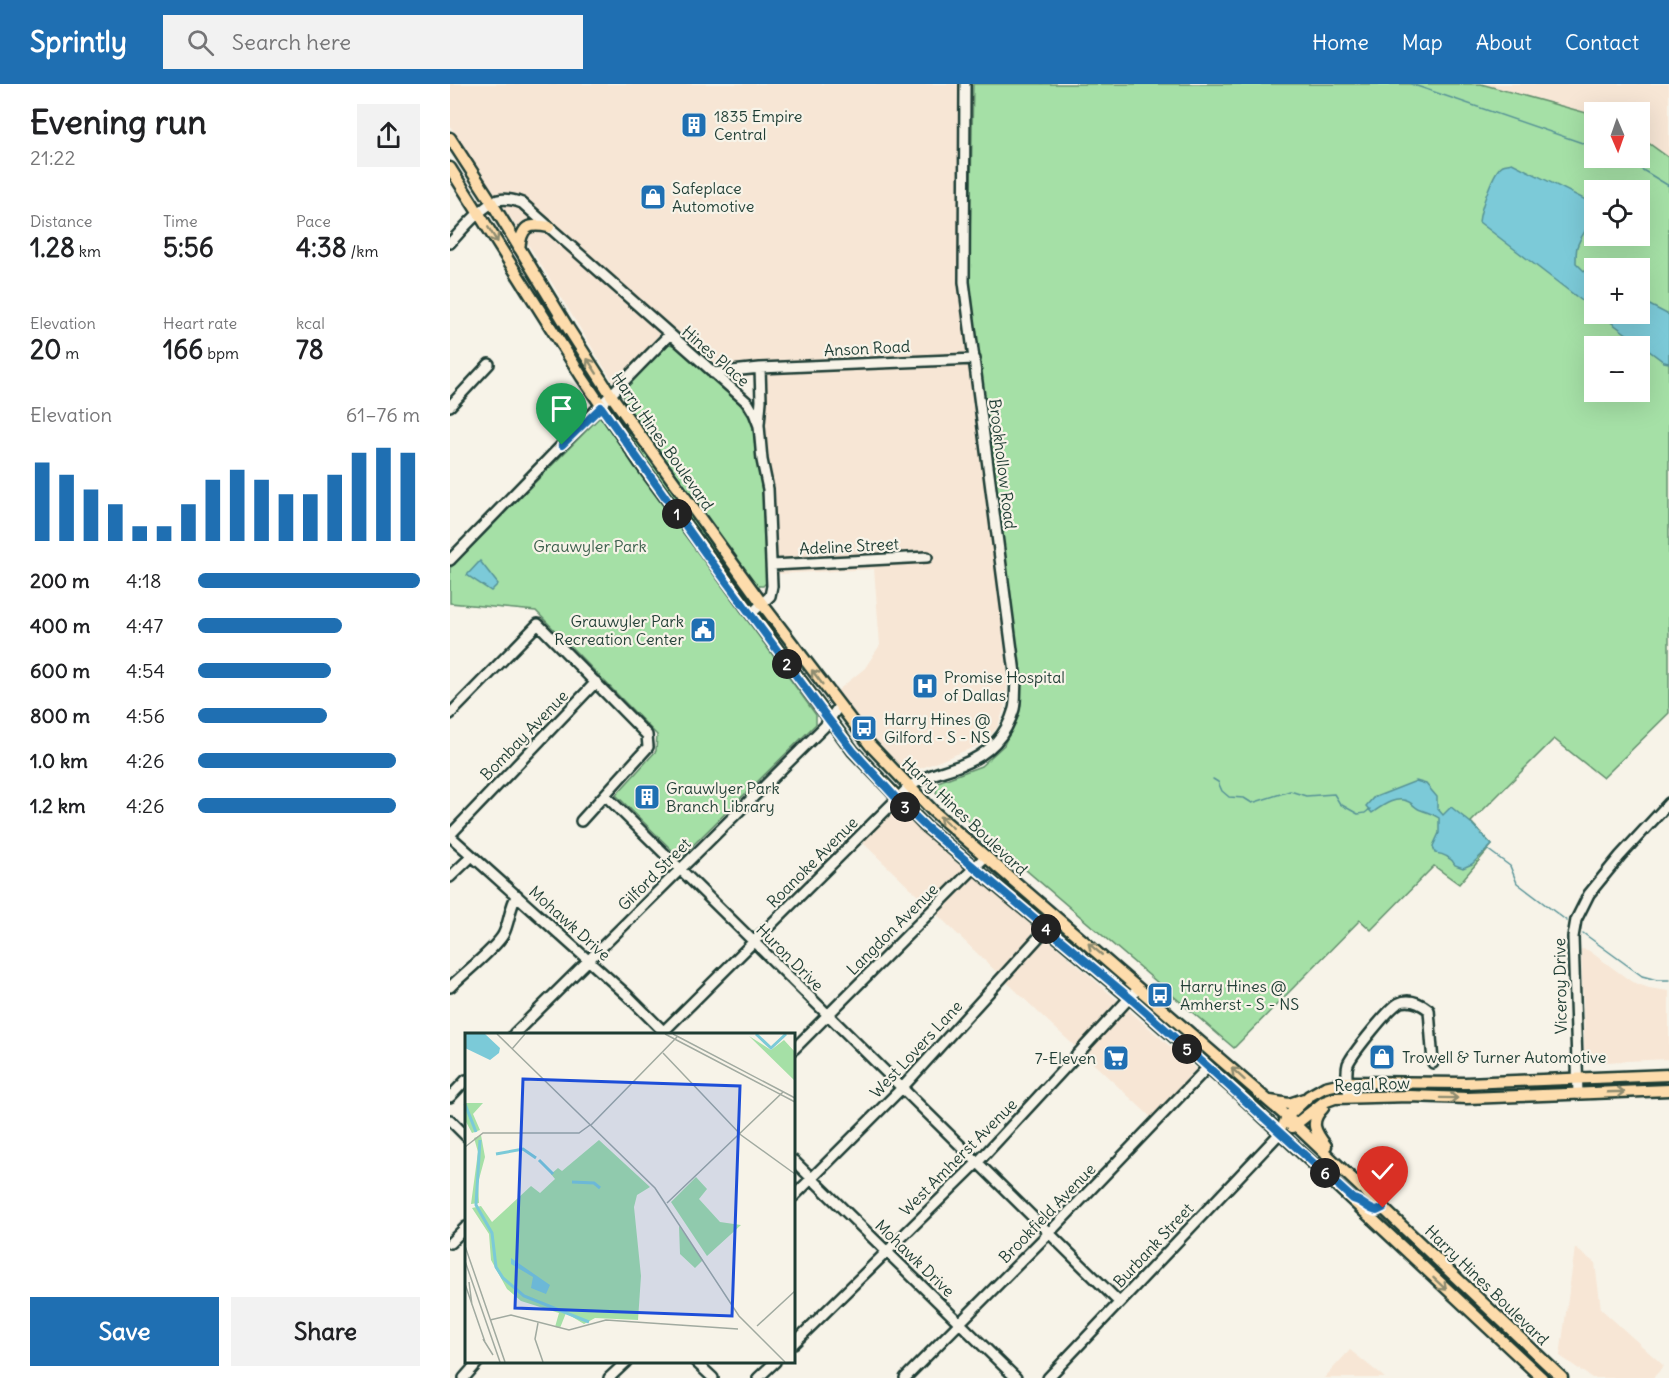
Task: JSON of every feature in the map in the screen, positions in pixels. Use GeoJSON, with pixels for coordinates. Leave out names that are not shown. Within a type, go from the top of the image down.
{"type":"FeatureCollection","features":[{"type":"Feature","properties":{"kind":"main road","name":"Harry Hines Boulevard"},"geometry":{"type":"LineString","coordinates":[[450,138],[611,395],[763,605],[870,745],[909,787],[986,857],[1296,1125],[1559,1377]]}},
{"type":"Feature","properties":{"kind":"main road","name":"Harry Hines Boulevard"},"geometry":{"type":"LineString","coordinates":[[450,168],[601,407],[853,751],[925,826],[1130,998],[1281,1132],[1542,1378]]}},
{"type":"Feature","properties":{"kind":"main road"},"geometry":{"type":"LineString","coordinates":[[519,248],[525,229],[532,225],[549,227]]}},
{"type":"Feature","properties":{"kind":"main road"},"geometry":{"type":"LineString","coordinates":[[543,316],[556,309]]}},
{"type":"Feature","properties":{"kind":"main road","name":"Regal Row"},"geometry":{"type":"LineString","coordinates":[[1281,1132],[1287,1117],[1309,1096],[1325,1087],[1347,1082],[1488,1082],[1669,1075]]}},
{"type":"Feature","properties":{"kind":"main road"},"geometry":{"type":"LineString","coordinates":[[1392,1096],[1399,1090],[1426,1086],[1434,1082]]}},
{"type":"Feature","properties":{"kind":"main road"},"geometry":{"type":"LineString","coordinates":[[1488,1082],[1488,1097]]}},
{"type":"Feature","properties":{"kind":"main road","name":"Regal Row"},"geometry":{"type":"LineString","coordinates":[[1281,1132],[1296,1125],[1314,1109],[1331,1099],[1348,1097],[1488,1097],[1669,1090]]}},
{"type":"Feature","properties":{"kind":"main road"},"geometry":{"type":"LineString","coordinates":[[1269,1101],[1293,1103],[1309,1096]]}},
{"type":"Feature","properties":{"kind":"main road"},"geometry":{"type":"LineString","coordinates":[[1331,1099],[1316,1116],[1314,1129],[1344,1170]]}},
{"type":"Feature","properties":{"kind":"main road"},"geometry":{"type":"LineString","coordinates":[[1353,1199],[1361,1201],[1372,1210],[1377,1211],[1383,1208]]}},
{"type":"Feature","properties":{"kind":"main road"},"geometry":{"type":"LineString","coordinates":[[1419,1264],[1430,1252]]}},
{"type":"Feature","properties":{"kind":"street","name":"Brookhollow Road"},"geometry":{"type":"LineString","coordinates":[[909,787],[921,778],[959,766],[983,755],[1001,737],[1014,708],[1016,681],[964,282],[965,84]]}},
{"type":"Feature","properties":{"kind":"street","name":"Hines Place"},"geometry":{"type":"LineString","coordinates":[[492,203],[505,199],[522,203],[748,403],[759,426],[770,506],[772,593],[763,605]]}},
{"type":"Feature","properties":{"kind":"street"},"geometry":{"type":"LineString","coordinates":[[450,243],[492,203]]}},
{"type":"Feature","properties":{"kind":"street"},"geometry":{"type":"LineString","coordinates":[[450,560],[601,407],[669,334]]}},
{"type":"Feature","properties":{"kind":"street","name":"Anson Road"},"geometry":{"type":"LineString","coordinates":[[713,373],[760,368],[975,359]]}},
{"type":"Feature","properties":{"kind":"street"},"geometry":{"type":"LineString","coordinates":[[450,406],[489,364]]}},
{"type":"Feature","properties":{"kind":"street"},"geometry":{"type":"LineString","coordinates":[[759,426],[760,368]]}},
{"type":"Feature","properties":{"kind":"street","name":"Adeline Street"},"geometry":{"type":"LineString","coordinates":[[772,565],[927,557]]}},
{"type":"Feature","properties":{"kind":"street"},"geometry":{"type":"LineString","coordinates":[[751,614],[763,605]]}},
{"type":"Feature","properties":{"kind":"street"},"geometry":{"type":"LineString","coordinates":[[450,714],[538,624],[647,735],[649,741],[648,747],[581,821]]}},
{"type":"Feature","properties":{"kind":"street","name":"Bombay Avenue"},"geometry":{"type":"LineString","coordinates":[[450,836],[596,682]]}},
{"type":"Feature","properties":{"kind":"street","name":"Gilford Street"},"geometry":{"type":"LineString","coordinates":[[516,1033],[829,720],[838,706]]}},
{"type":"Feature","properties":{"kind":"street","name":"Roanoke Avenue"},"geometry":{"type":"LineString","coordinates":[[665,1033],[753,941],[909,787]]}},
{"type":"Feature","properties":{"kind":"street","name":"Huron Drive"},"geometry":{"type":"LineString","coordinates":[[605,795],[1119,1302]]}},
{"type":"Feature","properties":{"kind":"street","name":"Viceroy Drive"},"geometry":{"type":"LineString","coordinates":[[1578,1094],[1573,937],[1576,920],[1589,894],[1620,856],[1669,803]]}},
{"type":"Feature","properties":{"kind":"street","name":"Mohawk Drive"},"geometry":{"type":"LineString","coordinates":[[450,836],[589,961],[663,1033]]}},
{"type":"Feature","properties":{"kind":"street"},"geometry":{"type":"LineString","coordinates":[[450,877],[471,856]]}},
{"type":"Feature","properties":{"kind":"street","name":"Langdon Avenue"},"geometry":{"type":"LineString","coordinates":[[795,1048],[986,857]]}},
{"type":"Feature","properties":{"kind":"street"},"geometry":{"type":"LineString","coordinates":[[450,987],[501,938],[508,922],[511,906],[517,896]]}},
{"type":"Feature","properties":{"kind":"street","name":"West Lovers Lane"},"geometry":{"type":"LineString","coordinates":[[795,1195],[902,1088],[1056,918]]}},
{"type":"Feature","properties":{"kind":"street","name":"West Amherst Avenue"},"geometry":{"type":"LineString","coordinates":[[795,1342],[977,1163],[1139,987]]}},
{"type":"Feature","properties":{"kind":"street"},"geometry":{"type":"LineString","coordinates":[[1348,1097],[1348,1065],[1358,1048],[1393,1008],[1407,1001],[1421,1004],[1429,1010],[1433,1063]]}},
{"type":"Feature","properties":{"kind":"street","name":"Brookfield Avenue"},"geometry":{"type":"LineString","coordinates":[[905,1378],[1049,1233],[1208,1067]]}},
{"type":"Feature","properties":{"kind":"street"},"geometry":{"type":"LineString","coordinates":[[450,1096],[465,1081]]}},
{"type":"Feature","properties":{"kind":"street"},"geometry":{"type":"LineString","coordinates":[[450,1120],[465,1135]]}},
{"type":"Feature","properties":{"kind":"street","name":"Burbank Street"},"geometry":{"type":"LineString","coordinates":[[1048,1378],[1281,1132]]}},
{"type":"Feature","properties":{"kind":"street","name":"Mohawk Drive"},"geometry":{"type":"LineString","coordinates":[[795,1162],[1016,1378]]}},
{"type":"Feature","properties":{"kind":"street"},"geometry":{"type":"LineString","coordinates":[[450,1243],[465,1228]]}},
{"type":"Feature","properties":{"kind":"street"},"geometry":{"type":"LineString","coordinates":[[464,1378],[477,1363]]}},
{"type":"Feature","properties":{"kind":"street"},"geometry":{"type":"LineString","coordinates":[[609,1378],[625,1363]]}},
{"type":"Feature","properties":{"kind":"street"},"geometry":{"type":"LineString","coordinates":[[697,1363],[713,1378]]}},
{"type":"Feature","properties":{"kind":"street"},"geometry":{"type":"LineString","coordinates":[[758,1378],[774,1363]]}},
{"type":"Feature","properties":{"kind":"shaded area"},"geometry":{"type":"Polygon","coordinates":[[[450,84],[973,84],[969,290],[1009,593],[999,595],[1008,681],[1004,709],[997,728],[982,744],[907,774],[866,731],[837,691],[865,668],[880,645],[874,569],[778,574],[764,424],[766,377],[711,377],[674,345],[668,344],[620,393],[531,249],[450,126],[450,84]]]}},
{"type":"Feature","properties":{"kind":"shaded area"},"geometry":{"type":"Polygon","coordinates":[[[1481,84],[1669,84],[1669,158],[1650,144],[1650,102],[1584,102],[1584,112],[1481,84]]]}},
{"type":"Feature","properties":{"kind":"shaded area"},"geometry":{"type":"Polygon","coordinates":[[[898,808],[1196,1069],[1153,1119],[1039,1013],[860,840],[898,808]]]}},
{"type":"Feature","properties":{"kind":"shaded area"},"geometry":{"type":"Polygon","coordinates":[[[1581,949],[1588,950],[1632,982],[1649,988],[1669,991],[1669,1059],[1585,1063],[1581,949]]]}},
{"type":"Feature","properties":{"kind":"shaded area"},"geometry":{"type":"Polygon","coordinates":[[[1575,1248],[1595,1263],[1601,1309],[1664,1366],[1653,1378],[1592,1378],[1560,1356],[1575,1248]]]}},
{"type":"Feature","properties":{"kind":"shaded area"},"geometry":{"type":"Polygon","coordinates":[[[1350,1350],[1385,1378],[1324,1378],[1350,1350]]]}},
{"type":"Feature","properties":{"kind":"green space"},"geometry":{"type":"Polygon","coordinates":[[[973,84],[1481,84],[1584,112],[1584,168],[1650,168],[1650,144],[1669,158],[1669,713],[1603,778],[1554,739],[1471,822],[1492,845],[1459,884],[1434,866],[1371,930],[1360,920],[1234,1048],[936,793],[938,782],[981,766],[1004,745],[1019,711],[1022,680],[1003,552],[969,290],[973,84]]]}},
{"type":"Feature","properties":{"kind":"green space"},"geometry":{"type":"Polygon","coordinates":[[[668,344],[674,345],[739,403],[752,421],[764,506],[767,582],[763,586],[756,586],[713,530],[627,408],[630,408],[628,403],[626,404],[622,391],[668,344]]]}},
{"type":"Feature","properties":{"kind":"green space"},"geometry":{"type":"Polygon","coordinates":[[[614,413],[644,450],[750,596],[748,598],[697,535],[612,415],[614,413]]]}},
{"type":"Feature","properties":{"kind":"green space","name":"Grauwyler Park"},"geometry":{"type":"Polygon","coordinates":[[[600,417],[816,715],[816,724],[680,858],[616,795],[656,751],[657,735],[536,611],[450,603],[450,568],[600,417]]]}},
{"type":"Feature","properties":{"kind":"green space"},"geometry":{"type":"Polygon","coordinates":[[[1435,1268],[1545,1368],[1543,1369],[1513,1344],[1433,1270],[1435,1268]]]}},
{"type":"Feature","properties":{"kind":"water"},"geometry":{"type":"Polygon","coordinates":[[[1512,163],[1584,199],[1584,233],[1577,247],[1576,263],[1584,271],[1584,302],[1479,222],[1491,182],[1503,165],[1512,163]]]}},
{"type":"Feature","properties":{"kind":"water"},"geometry":{"type":"Polygon","coordinates":[[[1650,305],[1669,315],[1669,363],[1650,352],[1650,336],[1629,336],[1613,324],[1650,324],[1650,305]]]}},
{"type":"Feature","properties":{"kind":"water"},"geometry":{"type":"Polygon","coordinates":[[[480,561],[498,584],[491,591],[467,575],[480,561]]]}},
{"type":"Feature","properties":{"kind":"water"},"geometry":{"type":"Polygon","coordinates":[[[1416,781],[1426,784],[1437,797],[1437,808],[1443,815],[1451,807],[1471,823],[1492,845],[1472,864],[1463,868],[1455,865],[1447,856],[1435,853],[1433,846],[1439,833],[1439,818],[1434,815],[1404,800],[1389,802],[1372,813],[1366,806],[1373,798],[1416,781]]]}},
{"type":"Feature","properties":{"kind":"waterway"},"geometry":{"type":"LineString","coordinates":[[1411,84],[1584,144]]}},
{"type":"Feature","properties":{"kind":"waterway"},"geometry":{"type":"LineString","coordinates":[[1639,168],[1669,186]]}},
{"type":"Feature","properties":{"kind":"waterway"},"geometry":{"type":"LineString","coordinates":[[1213,779],[1229,797],[1244,798],[1252,803],[1290,791],[1306,796],[1334,794],[1340,804],[1358,814],[1370,809]]}},
{"type":"Feature","properties":{"kind":"waterway"},"geometry":{"type":"LineString","coordinates":[[1487,849],[1510,866],[1517,883],[1567,921]]}},
{"type":"Feature","properties":{"kind":"waterway"},"geometry":{"type":"LineString","coordinates":[[1583,933],[1642,976],[1669,980]]}},
{"type":"Feature","properties":{"kind":"place","name":"1835 Empire Central"},"geometry":{"type":"Point","coordinates":[694,125]}},
{"type":"Feature","properties":{"kind":"place","name":"Safeplace Automotive"},"geometry":{"type":"Point","coordinates":[653,197]}},
{"type":"Feature","properties":{"kind":"place","name":"Grauwyler Park Recreation Center"},"geometry":{"type":"Point","coordinates":[703,630]}},
{"type":"Feature","properties":{"kind":"place","name":"Promise Hospital of Dallas"},"geometry":{"type":"Point","coordinates":[925,686]}},
{"type":"Feature","properties":{"kind":"place","name":"Harry Hines @ Gilford - S - NS"},"geometry":{"type":"Point","coordinates":[864,728]}},
{"type":"Feature","properties":{"kind":"place","name":"Grauwlyer Park Branch Library"},"geometry":{"type":"Point","coordinates":[647,797]}},
{"type":"Feature","properties":{"kind":"place","name":"Harry Hines @ Amherst - S - NS"},"geometry":{"type":"Point","coordinates":[1160,995]}},
{"type":"Feature","properties":{"kind":"place","name":"Trowell & Turner Automotive"},"geometry":{"type":"Point","coordinates":[1382,1057]}},
{"type":"Feature","properties":{"kind":"place","name":"7-Eleven"},"geometry":{"type":"Point","coordinates":[1116,1058]}},
{"type":"Feature","properties":{"kind":"route"},"geometry":{"type":"LineString","coordinates":[[562,445],[601,407],[705,553],[842,737],[913,815],[1130,998],[1353,1199],[1361,1201],[1372,1210],[1377,1211],[1383,1208]]}}]}
